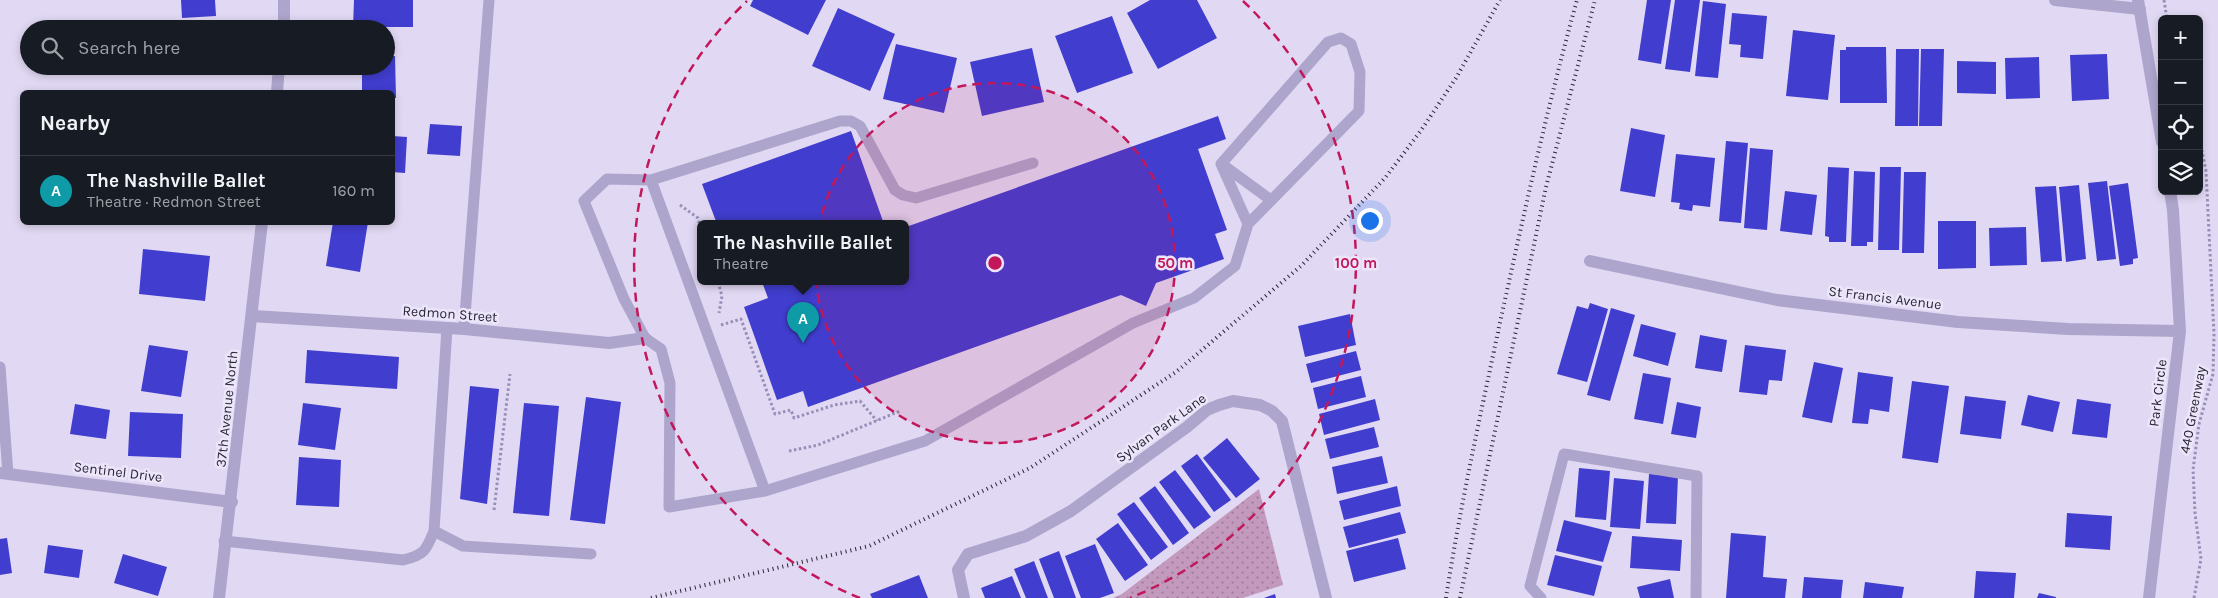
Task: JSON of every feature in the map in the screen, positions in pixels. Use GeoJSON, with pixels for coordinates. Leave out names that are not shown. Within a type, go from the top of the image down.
{"type":"FeatureCollection","features":[{"type":"Feature","properties":{"kind":"street"},"geometry":{"type":"LineString","coordinates":[[284,0],[284,20]]}},
{"type":"Feature","properties":{"kind":"street"},"geometry":{"type":"LineString","coordinates":[[2055,0],[2139,5],[2158,118]]}},
{"type":"Feature","properties":{"kind":"street"},"geometry":{"type":"LineString","coordinates":[[276,90],[279,75]]}},
{"type":"Feature","properties":{"kind":"street","name":"Park Circle"},"geometry":{"type":"LineString","coordinates":[[2149,598],[2180,331],[2171,195]]}},
{"type":"Feature","properties":{"kind":"street","name":"37th Avenue North"},"geometry":{"type":"LineString","coordinates":[[219,598],[224,541],[232,502],[262,225]]}},
{"type":"Feature","properties":{"kind":"street","name":"St Francis Avenue"},"geometry":{"type":"LineString","coordinates":[[1590,261],[1778,300],[1939,320],[2068,329],[2180,331]]}},
{"type":"Feature","properties":{"kind":"street","name":"Redmon Street"},"geometry":{"type":"LineString","coordinates":[[252,316],[464,329],[609,343],[645,338]]}},
{"type":"Feature","properties":{"kind":"street","name":"Sylvan Park Lane"},"geometry":{"type":"LineString","coordinates":[[964,598],[958,570],[968,554],[1026,536],[1071,511],[1187,427],[1207,410],[1233,402],[1260,405],[1272,411],[1282,421],[1326,598]]}},
{"type":"Feature","properties":{"kind":"street","name":"Sentinel Drive"},"geometry":{"type":"LineString","coordinates":[[4,474],[232,502]]}},
{"type":"Feature","properties":{"kind":"lane"},"geometry":{"type":"LineString","coordinates":[[464,329],[489,0]]}},
{"type":"Feature","properties":{"kind":"lane"},"geometry":{"type":"LineString","coordinates":[[1033,163],[916,198],[903,195],[895,190],[860,126],[851,121],[840,120],[651,180],[607,179],[584,202],[624,299],[645,338],[661,349],[670,383],[669,507],[765,492],[925,441],[1133,323],[1194,298],[1236,266],[1248,224],[1359,111],[1360,72],[1351,44],[1341,38],[1328,42],[1221,164]]}},
{"type":"Feature","properties":{"kind":"lane"},"geometry":{"type":"LineString","coordinates":[[1221,164],[1271,200]]}},
{"type":"Feature","properties":{"kind":"lane"},"geometry":{"type":"LineString","coordinates":[[1221,164],[1248,224]]}},
{"type":"Feature","properties":{"kind":"lane"},"geometry":{"type":"LineString","coordinates":[[651,180],[765,492]]}},
{"type":"Feature","properties":{"kind":"lane"},"geometry":{"type":"LineString","coordinates":[[224,541],[403,560],[416,557],[426,550],[434,531],[447,328]]}},
{"type":"Feature","properties":{"kind":"lane"},"geometry":{"type":"LineString","coordinates":[[0,367],[4,474]]}},
{"type":"Feature","properties":{"kind":"lane"},"geometry":{"type":"LineString","coordinates":[[1541,598],[1530,586],[1564,454],[1696,476],[1696,598]]}},
{"type":"Feature","properties":{"kind":"lane"},"geometry":{"type":"LineString","coordinates":[[434,531],[463,546],[590,554]]}},
{"type":"Feature","properties":{"kind":"path"},"geometry":{"type":"LineString","coordinates":[[2164,0],[2166,15]]}},
{"type":"Feature","properties":{"kind":"path","name":"440 Greenway"},"geometry":{"type":"LineString","coordinates":[[2194,598],[2201,559],[2195,513],[2193,470],[2199,424],[2213,374],[2214,334],[2206,171],[2202,150]]}},
{"type":"Feature","properties":{"kind":"path"},"geometry":{"type":"LineString","coordinates":[[719,285],[722,296],[718,317],[720,325],[741,319],[775,414],[791,410],[794,418],[834,405],[860,401],[877,421]]}},
{"type":"Feature","properties":{"kind":"path"},"geometry":{"type":"LineString","coordinates":[[494,510],[510,374]]}},
{"type":"Feature","properties":{"kind":"path"},"geometry":{"type":"LineString","coordinates":[[789,451],[818,446],[900,411]]}},
{"type":"Feature","properties":{"kind":"shaded area"},"geometry":{"type":"Polygon","coordinates":[[[1259,489],[1283,585],[1243,598],[1113,598],[1122,594],[1259,489]]]}},
{"type":"Feature","properties":{"kind":"building"},"geometry":{"type":"Polygon","coordinates":[[[181,0],[215,0],[216,16],[182,18],[181,0]]]}},
{"type":"Feature","properties":{"kind":"building"},"geometry":{"type":"Polygon","coordinates":[[[354,0],[413,0],[413,27],[395,27],[395,20],[353,20],[354,0]]]}},
{"type":"Feature","properties":{"kind":"building"},"geometry":{"type":"Polygon","coordinates":[[[753,0],[826,0],[808,35],[750,6],[753,0]]]}},
{"type":"Feature","properties":{"kind":"building"},"geometry":{"type":"Polygon","coordinates":[[[1150,0],[1197,0],[1217,38],[1158,69],[1127,13],[1150,0]]]}},
{"type":"Feature","properties":{"kind":"building"},"geometry":{"type":"Polygon","coordinates":[[[1647,0],[1671,0],[1661,64],[1638,60],[1647,0]]]}},
{"type":"Feature","properties":{"kind":"building"},"geometry":{"type":"Polygon","coordinates":[[[1675,0],[1700,0],[1690,72],[1665,69],[1675,0]]]}},
{"type":"Feature","properties":{"kind":"building"},"geometry":{"type":"Polygon","coordinates":[[[1703,1],[1726,4],[1718,78],[1695,76],[1703,1]]]}},
{"type":"Feature","properties":{"kind":"building"},"geometry":{"type":"Polygon","coordinates":[[[838,8],[895,34],[870,91],[812,66],[838,8]]]}},
{"type":"Feature","properties":{"kind":"building"},"geometry":{"type":"Polygon","coordinates":[[[1732,13],[1767,16],[1763,59],[1740,57],[1741,45],[1729,44],[1732,13]]]}},
{"type":"Feature","properties":{"kind":"building"},"geometry":{"type":"Polygon","coordinates":[[[1112,16],[1133,73],[1077,93],[1055,36],[1112,16]]]}},
{"type":"Feature","properties":{"kind":"building"},"geometry":{"type":"Polygon","coordinates":[[[1793,30],[1835,35],[1828,100],[1786,96],[1793,30]]]}},
{"type":"Feature","properties":{"kind":"building"},"geometry":{"type":"Polygon","coordinates":[[[896,44],[957,58],[944,113],[883,99],[896,44]]]}},
{"type":"Feature","properties":{"kind":"building"},"geometry":{"type":"Polygon","coordinates":[[[1846,47],[1886,47],[1887,103],[1840,103],[1840,50],[1846,50],[1846,47]]]}},
{"type":"Feature","properties":{"kind":"building"},"geometry":{"type":"Polygon","coordinates":[[[1032,48],[1044,102],[982,116],[970,62],[1032,48]]]}},
{"type":"Feature","properties":{"kind":"building"},"geometry":{"type":"Polygon","coordinates":[[[1896,49],[1919,49],[1918,126],[1895,126],[1896,49]]]}},
{"type":"Feature","properties":{"kind":"building"},"geometry":{"type":"Polygon","coordinates":[[[1921,49],[1944,49],[1942,126],[1919,126],[1921,49]]]}},
{"type":"Feature","properties":{"kind":"building"},"geometry":{"type":"Polygon","coordinates":[[[2107,54],[2109,99],[2072,101],[2070,55],[2107,54]]]}},
{"type":"Feature","properties":{"kind":"building"},"geometry":{"type":"Polygon","coordinates":[[[395,56],[396,98],[395,90],[362,90],[362,75],[395,75],[395,56]]]}},
{"type":"Feature","properties":{"kind":"building"},"geometry":{"type":"Polygon","coordinates":[[[2039,57],[2040,98],[2006,99],[2005,58],[2039,57]]]}},
{"type":"Feature","properties":{"kind":"building"},"geometry":{"type":"Polygon","coordinates":[[[1957,61],[1996,62],[1996,94],[1957,93],[1957,61]]]}},
{"type":"Feature","properties":{"kind":"building"},"geometry":{"type":"Polygon","coordinates":[[[1218,116],[1226,139],[1198,149],[1227,230],[1215,234],[1224,259],[1156,283],[1146,306],[1121,295],[808,407],[803,391],[777,400],[744,307],[768,298],[763,285],[909,285],[909,226],[1218,116]]]}},
{"type":"Feature","properties":{"kind":"building"},"geometry":{"type":"Polygon","coordinates":[[[430,124],[462,126],[460,156],[427,154],[430,124]]]}},
{"type":"Feature","properties":{"kind":"building"},"geometry":{"type":"Polygon","coordinates":[[[1631,128],[1665,135],[1655,197],[1620,191],[1631,128]]]}},
{"type":"Feature","properties":{"kind":"building"},"geometry":{"type":"Polygon","coordinates":[[[851,131],[883,220],[716,220],[702,184],[851,131]]]}},
{"type":"Feature","properties":{"kind":"building"},"geometry":{"type":"Polygon","coordinates":[[[395,136],[407,137],[405,173],[395,172],[395,136]]]}},
{"type":"Feature","properties":{"kind":"building"},"geometry":{"type":"Polygon","coordinates":[[[1726,141],[1748,143],[1741,223],[1719,221],[1726,141]]]}},
{"type":"Feature","properties":{"kind":"building"},"geometry":{"type":"Polygon","coordinates":[[[1750,148],[1773,150],[1767,230],[1744,228],[1750,148]]]}},
{"type":"Feature","properties":{"kind":"building"},"geometry":{"type":"Polygon","coordinates":[[[1676,154],[1715,158],[1710,207],[1693,205],[1692,211],[1679,209],[1680,203],[1671,202],[1676,154]]]}},
{"type":"Feature","properties":{"kind":"building"},"geometry":{"type":"Polygon","coordinates":[[[1828,167],[1849,168],[1846,242],[1829,242],[1829,237],[1825,236],[1828,167]]]}},
{"type":"Feature","properties":{"kind":"building"},"geometry":{"type":"Polygon","coordinates":[[[1880,167],[1901,167],[1899,250],[1878,250],[1880,167]]]}},
{"type":"Feature","properties":{"kind":"building"},"geometry":{"type":"Polygon","coordinates":[[[1854,171],[1875,172],[1873,242],[1867,242],[1867,246],[1851,246],[1854,171]]]}},
{"type":"Feature","properties":{"kind":"building"},"geometry":{"type":"Polygon","coordinates":[[[1904,172],[1926,172],[1924,253],[1902,253],[1904,172]]]}},
{"type":"Feature","properties":{"kind":"building"},"geometry":{"type":"Polygon","coordinates":[[[2107,181],[2116,259],[2097,261],[2088,183],[2107,181]]]}},
{"type":"Feature","properties":{"kind":"building"},"geometry":{"type":"Polygon","coordinates":[[[2128,183],[2138,258],[2133,259],[2133,264],[2120,266],[2109,186],[2128,183]]]}},
{"type":"Feature","properties":{"kind":"building"},"geometry":{"type":"Polygon","coordinates":[[[2079,185],[2086,259],[2066,262],[2059,187],[2079,185]]]}},
{"type":"Feature","properties":{"kind":"building"},"geometry":{"type":"Polygon","coordinates":[[[2056,186],[2062,261],[2041,262],[2035,187],[2056,186]]]}},
{"type":"Feature","properties":{"kind":"building"},"geometry":{"type":"Polygon","coordinates":[[[1785,191],[1817,195],[1812,235],[1780,231],[1785,191]]]}},
{"type":"Feature","properties":{"kind":"building"},"geometry":{"type":"Polygon","coordinates":[[[1938,221],[1976,221],[1976,268],[1938,269],[1938,221]]]}},
{"type":"Feature","properties":{"kind":"building"},"geometry":{"type":"Polygon","coordinates":[[[333,225],[368,225],[360,272],[326,266],[333,225]]]}},
{"type":"Feature","properties":{"kind":"building"},"geometry":{"type":"Polygon","coordinates":[[[2026,227],[2027,265],[1990,266],[1989,228],[2026,227]]]}},
{"type":"Feature","properties":{"kind":"building"},"geometry":{"type":"Polygon","coordinates":[[[143,249],[210,256],[205,301],[139,294],[143,249]]]}},
{"type":"Feature","properties":{"kind":"building"},"geometry":{"type":"Polygon","coordinates":[[[1590,303],[1608,309],[1587,382],[1557,374],[1577,306],[1588,309],[1590,303]]]}},
{"type":"Feature","properties":{"kind":"building"},"geometry":{"type":"Polygon","coordinates":[[[1611,308],[1635,315],[1610,401],[1587,395],[1611,308]]]}},
{"type":"Feature","properties":{"kind":"building"},"geometry":{"type":"Polygon","coordinates":[[[1350,314],[1356,345],[1305,357],[1298,326],[1350,314]]]}},
{"type":"Feature","properties":{"kind":"building"},"geometry":{"type":"Polygon","coordinates":[[[1641,324],[1676,333],[1668,366],[1633,356],[1641,324]]]}},
{"type":"Feature","properties":{"kind":"building"},"geometry":{"type":"Polygon","coordinates":[[[1700,335],[1727,340],[1722,372],[1695,368],[1700,335]]]}},
{"type":"Feature","properties":{"kind":"building"},"geometry":{"type":"Polygon","coordinates":[[[149,345],[188,351],[181,397],[141,391],[149,345]]]}},
{"type":"Feature","properties":{"kind":"building"},"geometry":{"type":"Polygon","coordinates":[[[1745,345],[1786,350],[1782,381],[1769,380],[1767,395],[1739,392],[1745,345]]]}},
{"type":"Feature","properties":{"kind":"building"},"geometry":{"type":"Polygon","coordinates":[[[307,350],[399,357],[397,389],[305,383],[307,350]]]}},
{"type":"Feature","properties":{"kind":"building"},"geometry":{"type":"Polygon","coordinates":[[[1356,351],[1361,370],[1311,383],[1306,364],[1356,351]]]}},
{"type":"Feature","properties":{"kind":"building"},"geometry":{"type":"Polygon","coordinates":[[[1814,362],[1843,368],[1832,423],[1802,417],[1814,362]]]}},
{"type":"Feature","properties":{"kind":"building"},"geometry":{"type":"Polygon","coordinates":[[[1858,372],[1893,377],[1889,412],[1870,409],[1868,424],[1852,423],[1858,372]]]}},
{"type":"Feature","properties":{"kind":"building"},"geometry":{"type":"Polygon","coordinates":[[[1643,373],[1671,378],[1663,424],[1634,419],[1643,373]]]}},
{"type":"Feature","properties":{"kind":"building"},"geometry":{"type":"Polygon","coordinates":[[[1361,376],[1366,397],[1318,409],[1313,388],[1361,376]]]}},
{"type":"Feature","properties":{"kind":"building"},"geometry":{"type":"Polygon","coordinates":[[[1912,381],[1949,386],[1938,463],[1902,458],[1912,381]]]}},
{"type":"Feature","properties":{"kind":"building"},"geometry":{"type":"Polygon","coordinates":[[[470,386],[499,389],[487,504],[460,499],[470,386]]]}},
{"type":"Feature","properties":{"kind":"building"},"geometry":{"type":"Polygon","coordinates":[[[2028,395],[2060,402],[2053,432],[2021,425],[2028,395]]]}},
{"type":"Feature","properties":{"kind":"building"},"geometry":{"type":"Polygon","coordinates":[[[1965,396],[2006,401],[2001,439],[1960,434],[1965,396]]]}},
{"type":"Feature","properties":{"kind":"building"},"geometry":{"type":"Polygon","coordinates":[[[586,397],[621,402],[605,524],[570,520],[586,397]]]}},
{"type":"Feature","properties":{"kind":"building"},"geometry":{"type":"Polygon","coordinates":[[[1375,399],[1380,420],[1324,435],[1319,414],[1375,399]]]}},
{"type":"Feature","properties":{"kind":"building"},"geometry":{"type":"Polygon","coordinates":[[[2077,399],[2111,404],[2107,438],[2072,434],[2077,399]]]}},
{"type":"Feature","properties":{"kind":"building"},"geometry":{"type":"Polygon","coordinates":[[[1677,402],[1701,407],[1696,438],[1671,434],[1677,402]]]}},
{"type":"Feature","properties":{"kind":"building"},"geometry":{"type":"Polygon","coordinates":[[[303,403],[341,408],[335,450],[298,445],[303,403]]]}},
{"type":"Feature","properties":{"kind":"building"},"geometry":{"type":"Polygon","coordinates":[[[524,403],[559,406],[549,516],[513,513],[524,403]]]}},
{"type":"Feature","properties":{"kind":"building"},"geometry":{"type":"Polygon","coordinates":[[[75,404],[110,410],[106,439],[70,434],[75,404]]]}},
{"type":"Feature","properties":{"kind":"building"},"geometry":{"type":"Polygon","coordinates":[[[130,412],[183,414],[181,458],[128,456],[130,412]]]}},
{"type":"Feature","properties":{"kind":"building"},"geometry":{"type":"Polygon","coordinates":[[[1374,427],[1379,447],[1330,459],[1325,439],[1374,427]]]}},
{"type":"Feature","properties":{"kind":"building"},"geometry":{"type":"Polygon","coordinates":[[[1227,438],[1260,479],[1236,498],[1203,458],[1227,438]]]}},
{"type":"Feature","properties":{"kind":"building"},"geometry":{"type":"Polygon","coordinates":[[[1197,454],[1231,500],[1214,512],[1181,466],[1197,454]]]}},
{"type":"Feature","properties":{"kind":"building"},"geometry":{"type":"Polygon","coordinates":[[[1382,456],[1388,483],[1337,494],[1332,467],[1382,456]]]}},
{"type":"Feature","properties":{"kind":"building"},"geometry":{"type":"Polygon","coordinates":[[[299,457],[341,460],[339,507],[296,505],[299,457]]]}},
{"type":"Feature","properties":{"kind":"building"},"geometry":{"type":"Polygon","coordinates":[[[1579,468],[1610,471],[1606,520],[1575,517],[1579,468]]]}},
{"type":"Feature","properties":{"kind":"building"},"geometry":{"type":"Polygon","coordinates":[[[1175,470],[1211,517],[1194,529],[1159,482],[1175,470]]]}},
{"type":"Feature","properties":{"kind":"building"},"geometry":{"type":"Polygon","coordinates":[[[1649,474],[1678,476],[1676,524],[1646,523],[1649,474]]]}},
{"type":"Feature","properties":{"kind":"building"},"geometry":{"type":"Polygon","coordinates":[[[1614,478],[1644,481],[1640,529],[1610,527],[1614,478]]]}},
{"type":"Feature","properties":{"kind":"building"},"geometry":{"type":"Polygon","coordinates":[[[1155,486],[1189,533],[1173,545],[1139,498],[1155,486]]]}},
{"type":"Feature","properties":{"kind":"building"},"geometry":{"type":"Polygon","coordinates":[[[1397,486],[1401,506],[1344,520],[1339,501],[1397,486]]]}},
{"type":"Feature","properties":{"kind":"building"},"geometry":{"type":"Polygon","coordinates":[[[1134,502],[1168,547],[1151,560],[1117,514],[1134,502]]]}},
{"type":"Feature","properties":{"kind":"building"},"geometry":{"type":"Polygon","coordinates":[[[1400,512],[1406,533],[1349,548],[1343,527],[1400,512]]]}},
{"type":"Feature","properties":{"kind":"building"},"geometry":{"type":"Polygon","coordinates":[[[2067,513],[2112,516],[2110,550],[2065,547],[2067,513]]]}},
{"type":"Feature","properties":{"kind":"building"},"geometry":{"type":"Polygon","coordinates":[[[1564,520],[1612,532],[1603,562],[1556,551],[1564,520]]]}},
{"type":"Feature","properties":{"kind":"building"},"geometry":{"type":"Polygon","coordinates":[[[1118,523],[1148,565],[1125,581],[1096,539],[1118,523]]]}},
{"type":"Feature","properties":{"kind":"building"},"geometry":{"type":"Polygon","coordinates":[[[1731,533],[1766,536],[1763,577],[1787,579],[1785,598],[1726,598],[1731,533]]]}},
{"type":"Feature","properties":{"kind":"building"},"geometry":{"type":"Polygon","coordinates":[[[1632,536],[1682,540],[1680,571],[1630,568],[1632,536]]]}},
{"type":"Feature","properties":{"kind":"building"},"geometry":{"type":"Polygon","coordinates":[[[7,538],[12,573],[0,575],[0,539],[7,538]]]}},
{"type":"Feature","properties":{"kind":"building"},"geometry":{"type":"Polygon","coordinates":[[[1398,538],[1406,569],[1354,582],[1346,551],[1398,538]]]}},
{"type":"Feature","properties":{"kind":"building"},"geometry":{"type":"Polygon","coordinates":[[[1095,544],[1114,593],[1100,598],[1081,598],[1065,556],[1095,544]]]}},
{"type":"Feature","properties":{"kind":"building"},"geometry":{"type":"Polygon","coordinates":[[[48,545],[83,550],[79,578],[44,573],[48,545]]]}},
{"type":"Feature","properties":{"kind":"building"},"geometry":{"type":"Polygon","coordinates":[[[1059,551],[1076,598],[1054,598],[1039,559],[1059,551]]]}},
{"type":"Feature","properties":{"kind":"building"},"geometry":{"type":"Polygon","coordinates":[[[123,554],[167,567],[158,596],[114,583],[123,554]]]}},
{"type":"Feature","properties":{"kind":"building"},"geometry":{"type":"Polygon","coordinates":[[[1555,555],[1602,566],[1594,596],[1547,585],[1555,555]]]}},
{"type":"Feature","properties":{"kind":"building"},"geometry":{"type":"Polygon","coordinates":[[[1034,561],[1048,598],[1026,598],[1014,569],[1034,561]]]}},
{"type":"Feature","properties":{"kind":"building"},"geometry":{"type":"Polygon","coordinates":[[[1976,571],[2016,573],[2014,598],[1974,598],[1976,571]]]}},
{"type":"Feature","properties":{"kind":"building"},"geometry":{"type":"Polygon","coordinates":[[[919,575],[928,598],[872,598],[870,594],[919,575]]]}},
{"type":"Feature","properties":{"kind":"building"},"geometry":{"type":"Polygon","coordinates":[[[1012,576],[1021,598],[985,598],[981,588],[1012,576]]]}},
{"type":"Feature","properties":{"kind":"building"},"geometry":{"type":"Polygon","coordinates":[[[1804,577],[1843,580],[1841,598],[1802,598],[1804,577]]]}},
{"type":"Feature","properties":{"kind":"building"},"geometry":{"type":"Polygon","coordinates":[[[1670,579],[1674,598],[1640,598],[1637,587],[1670,579]]]}},
{"type":"Feature","properties":{"kind":"building"},"geometry":{"type":"Polygon","coordinates":[[[1865,582],[1904,587],[1902,598],[1863,598],[1865,582]]]}},
{"type":"Feature","properties":{"kind":"building"},"geometry":{"type":"Polygon","coordinates":[[[2039,593],[2056,597],[2056,598],[2037,598],[2039,593]]]}},
{"type":"Feature","properties":{"kind":"building"},"geometry":{"type":"Polygon","coordinates":[[[1275,594],[1276,598],[1264,598],[1275,594]]]}},
{"type":"Feature","properties":{"kind":"railway"},"geometry":{"type":"LineString","coordinates":[[651,598],[869,546],[1030,468],[1176,372],[1301,266],[1385,178],[1422,129],[1456,78],[1500,0]]}},
{"type":"Feature","properties":{"kind":"railway"},"geometry":{"type":"LineString","coordinates":[[1446,598],[1464,496],[1499,327],[1545,122],[1577,0]]}},
{"type":"Feature","properties":{"kind":"railway"},"geometry":{"type":"LineString","coordinates":[[1460,598],[1546,187],[1595,0]]}},
{"type":"Feature","properties":{"kind":"place","name":"The Nashville Ballet"},"geometry":{"type":"Point","coordinates":[803,343]}}]}
